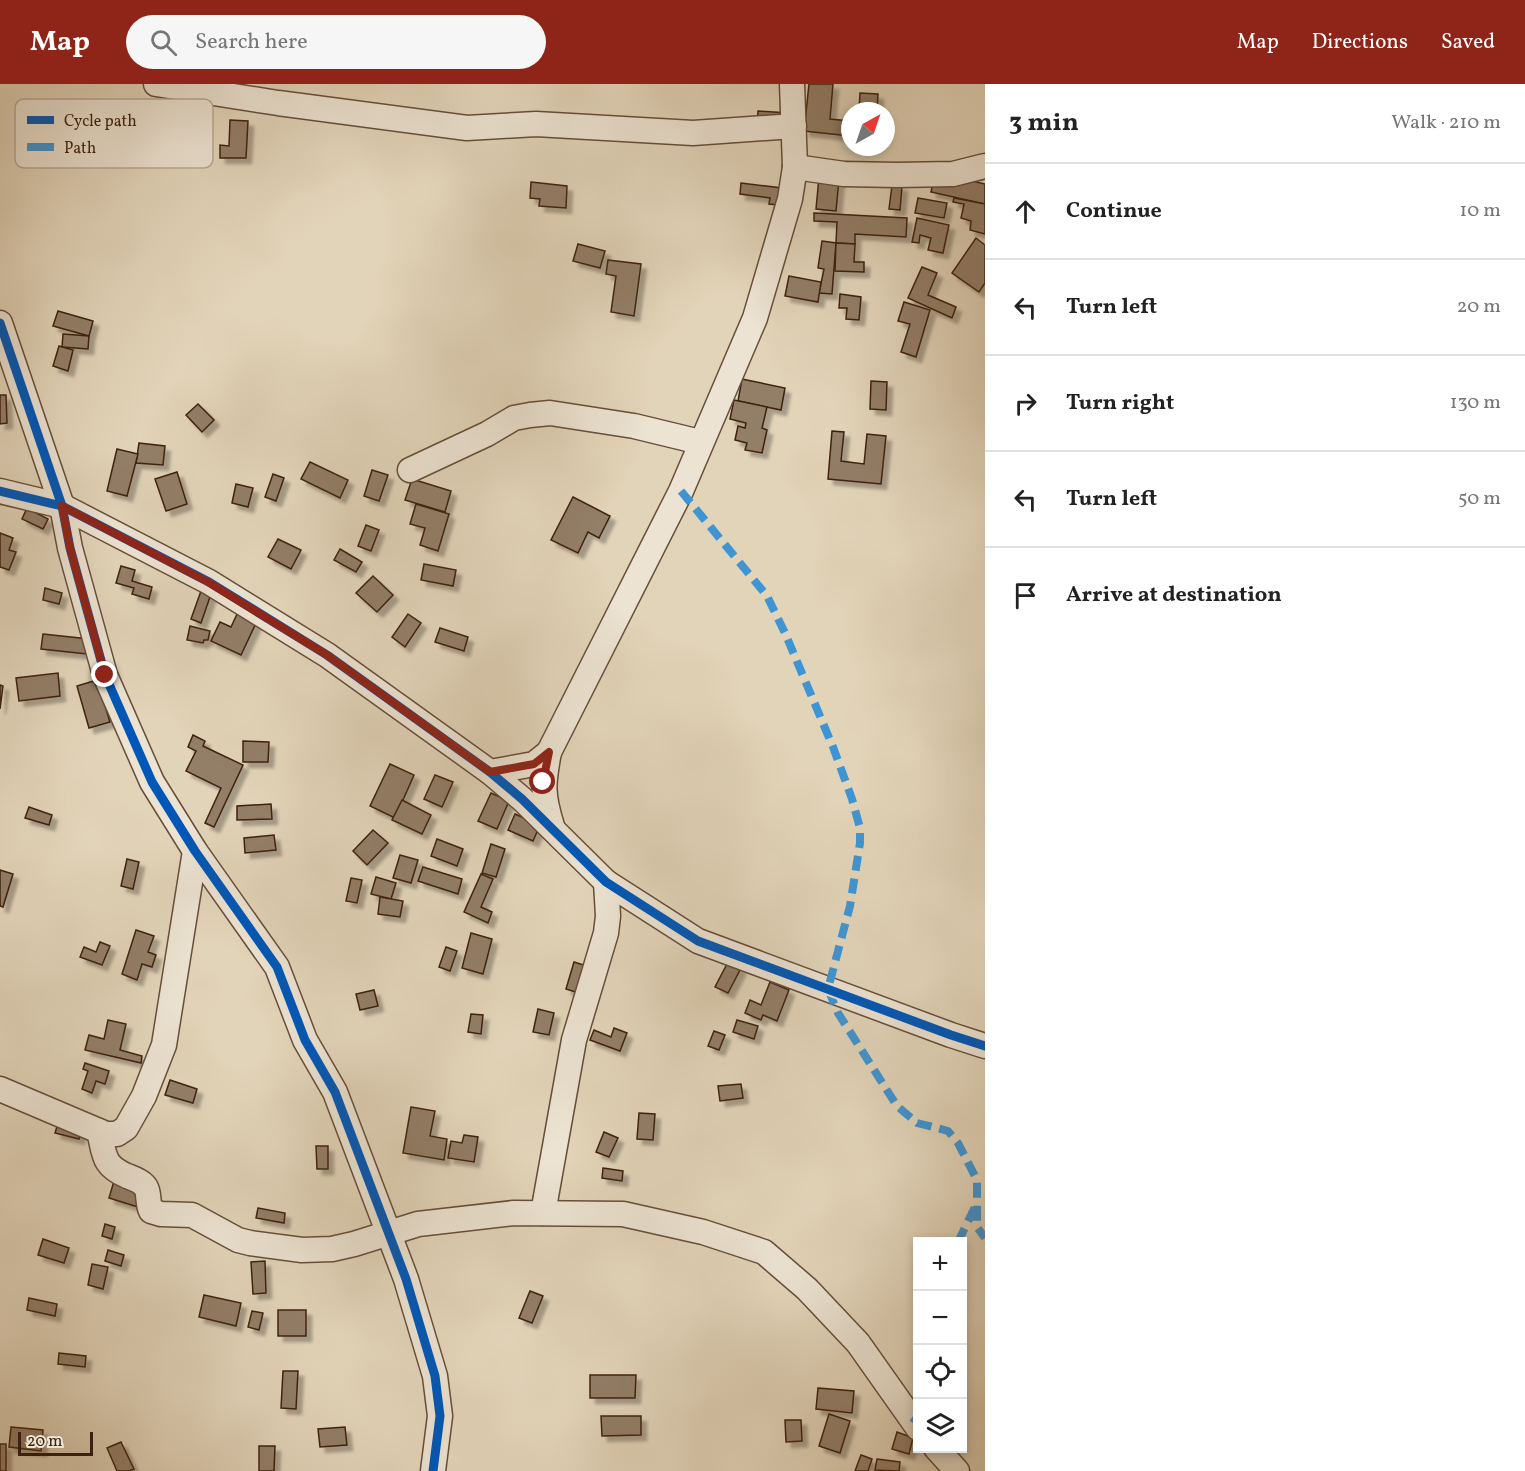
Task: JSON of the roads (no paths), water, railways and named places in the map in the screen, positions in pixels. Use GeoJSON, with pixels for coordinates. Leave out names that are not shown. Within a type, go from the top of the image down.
{"type":"FeatureCollection","features":[{"type":"Feature","properties":{"kind":"street"},"geometry":{"type":"LineString","coordinates":[[156,84],[467,128],[536,124],[693,132],[794,126]]}},
{"type":"Feature","properties":{"kind":"street"},"geometry":{"type":"LineString","coordinates":[[552,828],[543,795],[549,752],[681,491],[700,442],[755,318],[790,199],[795,167],[792,84]]}},
{"type":"Feature","properties":{"kind":"street"},"geometry":{"type":"LineString","coordinates":[[795,167],[844,174],[897,175],[953,174],[985,166]]}},
{"type":"Feature","properties":{"kind":"street"},"geometry":{"type":"LineString","coordinates":[[0,323],[62,506],[70,548],[105,675],[152,782],[195,851],[277,967],[305,1040],[335,1092],[406,1278],[435,1376],[440,1416],[433,1471]]}},
{"type":"Feature","properties":{"kind":"street"},"geometry":{"type":"LineString","coordinates":[[410,470],[487,434],[514,418],[550,413],[634,426],[700,442]]}},
{"type":"Feature","properties":{"kind":"street"},"geometry":{"type":"LineString","coordinates":[[0,491],[62,506],[208,582],[327,655],[490,772],[522,799],[606,882],[698,941],[985,1046]]}},
{"type":"Feature","properties":{"kind":"street"},"geometry":{"type":"LineString","coordinates":[[490,772],[534,764],[549,752]]}},
{"type":"Feature","properties":{"kind":"street"},"geometry":{"type":"LineString","coordinates":[[0,1089],[99,1131],[112,1135],[126,1128],[144,1096],[164,1045],[195,851]]}},
{"type":"Feature","properties":{"kind":"street"},"geometry":{"type":"LineString","coordinates":[[543,1213],[574,1040],[606,933],[608,916],[606,882]]}},
{"type":"Feature","properties":{"kind":"street"},"geometry":{"type":"LineString","coordinates":[[99,1131],[109,1166],[144,1185],[148,1205],[155,1214],[192,1215],[238,1240],[250,1243],[302,1250],[332,1249],[418,1224],[514,1213],[623,1214],[704,1232],[764,1252],[807,1289],[858,1343],[913,1421]]}},
{"type":"Feature","properties":{"kind":"street"},"geometry":{"type":"LineString","coordinates":[[940,1453],[957,1471]]}}]}
